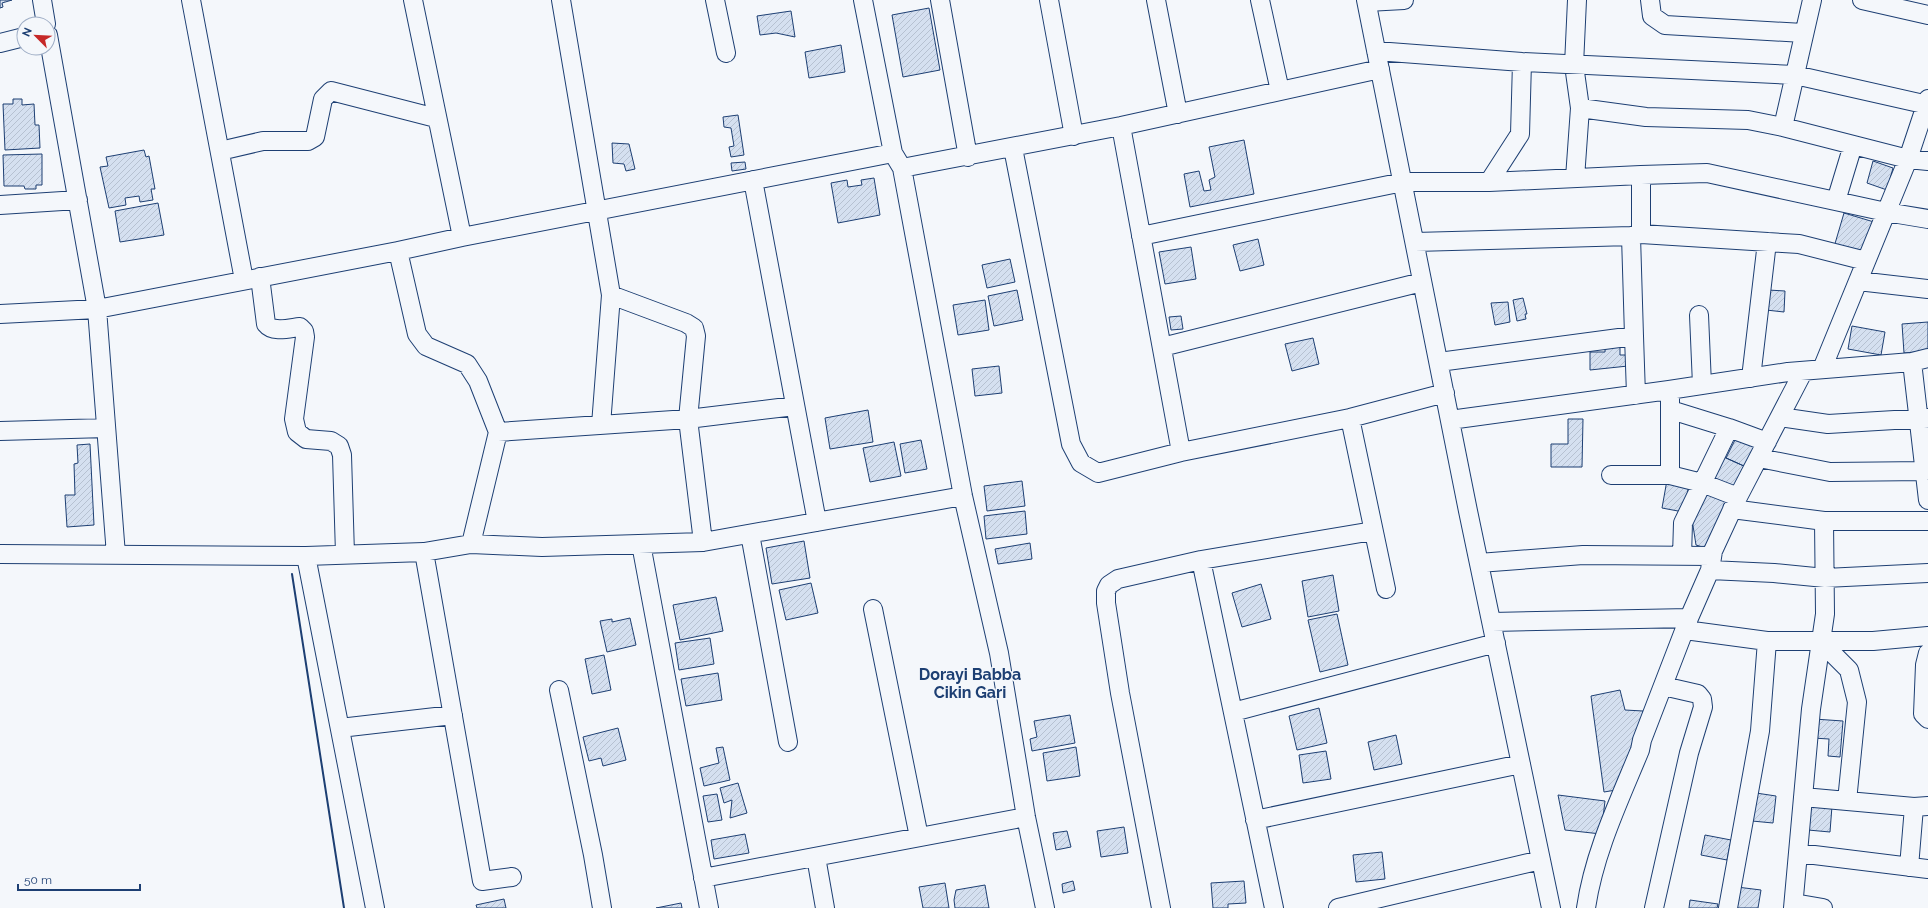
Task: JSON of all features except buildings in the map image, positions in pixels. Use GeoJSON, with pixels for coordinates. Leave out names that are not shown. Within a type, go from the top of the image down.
{"type":"FeatureCollection","features":[{"type":"Feature","properties":{"kind":"street"},"geometry":{"type":"LineString","coordinates":[[42,0],[45,16]]}},
{"type":"Feature","properties":{"kind":"street"},"geometry":{"type":"LineString","coordinates":[[191,0],[220,151],[252,278],[266,324],[273,329],[300,327],[304,331],[305,337],[294,419],[297,432],[306,439],[331,441],[339,446],[342,455],[345,554]]}},
{"type":"Feature","properties":{"kind":"street"},"geometry":{"type":"LineString","coordinates":[[413,0],[436,118],[462,237]]}},
{"type":"Feature","properties":{"kind":"street"},"geometry":{"type":"LineString","coordinates":[[561,0],[611,295],[601,425]]}},
{"type":"Feature","properties":{"kind":"street"},"geometry":{"type":"LineString","coordinates":[[714,0],[726,53]]}},
{"type":"Feature","properties":{"kind":"street"},"geometry":{"type":"LineString","coordinates":[[863,0],[893,153],[902,168],[963,496],[999,653],[1026,818],[1045,908]]}},
{"type":"Feature","properties":{"kind":"street"},"geometry":{"type":"LineString","coordinates":[[940,0],[968,157]]}},
{"type":"Feature","properties":{"kind":"street"},"geometry":{"type":"LineString","coordinates":[[1049,0],[1074,136]]}},
{"type":"Feature","properties":{"kind":"street"},"geometry":{"type":"LineString","coordinates":[[1156,0],[1178,114]]}},
{"type":"Feature","properties":{"kind":"street"},"geometry":{"type":"LineString","coordinates":[[1260,0],[1280,92]]}},
{"type":"Feature","properties":{"kind":"street"},"geometry":{"type":"LineString","coordinates":[[1404,0],[1366,1],[1479,563],[1551,908]]}},
{"type":"Feature","properties":{"kind":"street"},"geometry":{"type":"LineString","coordinates":[[1575,178],[1580,108],[1574,65],[1577,0]]}},
{"type":"Feature","properties":{"kind":"street"},"geometry":{"type":"LineString","coordinates":[[1650,0],[1652,16],[1665,24],[1803,33]]}},
{"type":"Feature","properties":{"kind":"street"},"geometry":{"type":"LineString","coordinates":[[1783,127],[1803,33],[1812,0]]}},
{"type":"Feature","properties":{"kind":"street"},"geometry":{"type":"LineString","coordinates":[[1862,0],[1928,15]]}},
{"type":"Feature","properties":{"kind":"street"},"geometry":{"type":"LineString","coordinates":[[0,43],[16,39]]}},
{"type":"Feature","properties":{"kind":"street"},"geometry":{"type":"LineString","coordinates":[[1376,51],[1574,65],[1795,75],[1927,103],[1908,159],[1822,369]]}},
{"type":"Feature","properties":{"kind":"street"},"geometry":{"type":"LineString","coordinates":[[52,56],[97,308],[116,555]]}},
{"type":"Feature","properties":{"kind":"street"},"geometry":{"type":"LineString","coordinates":[[1489,182],[1520,134],[1522,62]]}},
{"type":"Feature","properties":{"kind":"street"},"geometry":{"type":"LineString","coordinates":[[902,168],[968,157],[1074,136],[1380,70]]}},
{"type":"Feature","properties":{"kind":"street"},"geometry":{"type":"LineString","coordinates":[[220,151],[263,141],[308,141],[315,137],[323,99],[331,91],[344,93],[388,107],[436,118]]}},
{"type":"Feature","properties":{"kind":"street"},"geometry":{"type":"LineString","coordinates":[[1580,108],[1646,117],[1748,120],[1783,127],[1908,159],[1928,160]]}},
{"type":"Feature","properties":{"kind":"street"},"geometry":{"type":"LineString","coordinates":[[1121,126],[1181,452]]}},
{"type":"Feature","properties":{"kind":"street"},"geometry":{"type":"LineString","coordinates":[[1836,201],[1853,145]]}},
{"type":"Feature","properties":{"kind":"street"},"geometry":{"type":"LineString","coordinates":[[1013,148],[1071,444],[1081,463],[1098,473],[1181,452],[1350,418],[1445,393]]}},
{"type":"Feature","properties":{"kind":"street"},"geometry":{"type":"LineString","coordinates":[[0,314],[97,308],[398,251],[462,237],[893,153]]}},
{"type":"Feature","properties":{"kind":"street"},"geometry":{"type":"LineString","coordinates":[[1141,236],[1402,182],[1489,182],[1708,173],[1886,212],[1928,219]]}},
{"type":"Feature","properties":{"kind":"street"},"geometry":{"type":"LineString","coordinates":[[1636,395],[1634,336],[1636,235],[1641,175]]}},
{"type":"Feature","properties":{"kind":"street"},"geometry":{"type":"LineString","coordinates":[[753,180],[794,406],[817,522]]}},
{"type":"Feature","properties":{"kind":"street"},"geometry":{"type":"LineString","coordinates":[[0,204],[78,200]]}},
{"type":"Feature","properties":{"kind":"street"},"geometry":{"type":"LineString","coordinates":[[1415,242],[1636,235],[1799,244],[1866,262]]}},
{"type":"Feature","properties":{"kind":"street"},"geometry":{"type":"LineString","coordinates":[[1752,378],[1767,242]]}},
{"type":"Feature","properties":{"kind":"street"},"geometry":{"type":"LineString","coordinates":[[398,251],[417,334],[426,346],[467,364],[478,381],[498,432],[471,544]]}},
{"type":"Feature","properties":{"kind":"street"},"geometry":{"type":"LineString","coordinates":[[1858,281],[1928,289]]}},
{"type":"Feature","properties":{"kind":"street"},"geometry":{"type":"LineString","coordinates":[[1162,347],[1422,282]]}},
{"type":"Feature","properties":{"kind":"street"},"geometry":{"type":"LineString","coordinates":[[611,295],[686,323],[694,328],[696,336],[688,419],[703,542]]}},
{"type":"Feature","properties":{"kind":"street"},"geometry":{"type":"LineString","coordinates":[[1699,315],[1702,385]]}},
{"type":"Feature","properties":{"kind":"street"},"geometry":{"type":"LineString","coordinates":[[1439,362],[1634,336]]}},
{"type":"Feature","properties":{"kind":"street"},"geometry":{"type":"LineString","coordinates":[[1450,420],[1636,395],[1788,372],[1803,372],[1920,360],[1925,471],[1928,500]]}},
{"type":"Feature","properties":{"kind":"street"},"geometry":{"type":"LineString","coordinates":[[1586,908],[1589,890],[1605,835],[1640,750],[1642,740],[1735,503],[1803,372]]}},
{"type":"Feature","properties":{"kind":"street"},"geometry":{"type":"LineString","coordinates":[[1669,390],[1671,410],[1670,475]]}},
{"type":"Feature","properties":{"kind":"street"},"geometry":{"type":"LineString","coordinates":[[498,432],[688,419],[794,406]]}},
{"type":"Feature","properties":{"kind":"street"},"geometry":{"type":"LineString","coordinates":[[1671,410],[1729,428],[1767,442]]}},
{"type":"Feature","properties":{"kind":"street"},"geometry":{"type":"LineString","coordinates":[[1780,417],[1828,424],[1923,419]]}},
{"type":"Feature","properties":{"kind":"street"},"geometry":{"type":"LineString","coordinates":[[1350,418],[1386,589]]}},
{"type":"Feature","properties":{"kind":"street"},"geometry":{"type":"LineString","coordinates":[[0,431],[106,428]]}},
{"type":"Feature","properties":{"kind":"street"},"geometry":{"type":"LineString","coordinates":[[1682,556],[1683,523],[1729,428]]}},
{"type":"Feature","properties":{"kind":"street"},"geometry":{"type":"LineString","coordinates":[[1759,458],[1830,472],[1925,471]]}},
{"type":"Feature","properties":{"kind":"street"},"geometry":{"type":"LineString","coordinates":[[1611,475],[1670,475],[1702,483],[1735,503],[1824,521],[1928,521]]}},
{"type":"Feature","properties":{"kind":"street"},"geometry":{"type":"LineString","coordinates":[[0,554],[116,555],[152,553],[306,556],[424,552],[471,544],[542,547],[703,542],[963,496]]}},
{"type":"Feature","properties":{"kind":"street"},"geometry":{"type":"LineString","coordinates":[[1823,908],[1793,906],[1811,709],[1825,614],[1824,521]]}},
{"type":"Feature","properties":{"kind":"street"},"geometry":{"type":"LineString","coordinates":[[1161,908],[1120,694],[1106,603],[1106,591],[1109,585],[1118,579],[1201,560],[1373,531]]}},
{"type":"Feature","properties":{"kind":"street"},"geometry":{"type":"LineString","coordinates":[[750,534],[788,742]]}},
{"type":"Feature","properties":{"kind":"street"},"geometry":{"type":"LineString","coordinates":[[640,544],[709,908]]}},
{"type":"Feature","properties":{"kind":"street"},"geometry":{"type":"LineString","coordinates":[[424,552],[482,881],[512,876]]}},
{"type":"Feature","properties":{"kind":"street"},"geometry":{"type":"LineString","coordinates":[[1479,563],[1583,555],[1682,556],[1711,563],[1774,573],[1825,578],[1928,573]]}},
{"type":"Feature","properties":{"kind":"street"},"geometry":{"type":"LineString","coordinates":[[306,556],[374,908]]}},
{"type":"Feature","properties":{"kind":"street"},"geometry":{"type":"LineString","coordinates":[[1201,560],[1274,908]]}},
{"type":"Feature","properties":{"kind":"street"},"geometry":{"type":"LineString","coordinates":[[873,609],[919,837]]}},
{"type":"Feature","properties":{"kind":"street"},"geometry":{"type":"LineString","coordinates":[[1492,622],[1687,624],[1768,641],[1873,641],[1928,636]]}},
{"type":"Feature","properties":{"kind":"street"},"geometry":{"type":"LineString","coordinates":[[1728,908],[1760,731],[1768,641]]}},
{"type":"Feature","properties":{"kind":"street"},"geometry":{"type":"LineString","coordinates":[[1821,642],[1849,670],[1857,702],[1847,801]]}},
{"type":"Feature","properties":{"kind":"street"},"geometry":{"type":"LineString","coordinates":[[1233,712],[1496,643]]}},
{"type":"Feature","properties":{"kind":"street"},"geometry":{"type":"LineString","coordinates":[[1927,661],[1923,714],[1928,719]]}},
{"type":"Feature","properties":{"kind":"street"},"geometry":{"type":"LineString","coordinates":[[1654,908],[1689,753],[1703,707],[1702,699],[1698,694],[1663,686]]}},
{"type":"Feature","properties":{"kind":"street"},"geometry":{"type":"LineString","coordinates":[[559,690],[593,855],[602,908]]}},
{"type":"Feature","properties":{"kind":"street"},"geometry":{"type":"LineString","coordinates":[[340,728],[453,714]]}},
{"type":"Feature","properties":{"kind":"street"},"geometry":{"type":"LineString","coordinates":[[1256,820],[1521,764]]}},
{"type":"Feature","properties":{"kind":"street"},"geometry":{"type":"LineString","coordinates":[[1803,797],[1921,806],[1909,867]]}},
{"type":"Feature","properties":{"kind":"street"},"geometry":{"type":"LineString","coordinates":[[703,878],[1026,818]]}},
{"type":"Feature","properties":{"kind":"street"},"geometry":{"type":"LineString","coordinates":[[1798,853],[1928,869]]}},
{"type":"Feature","properties":{"kind":"street"},"geometry":{"type":"LineString","coordinates":[[816,857],[825,908]]}},
{"type":"Feature","properties":{"kind":"street"},"geometry":{"type":"LineString","coordinates":[[1338,908],[1541,860]]}},
{"type":"Feature","properties":{"kind":"wall"},"geometry":{"type":"LineString","coordinates":[[292,574],[344,908]]}},
{"type":"Feature","properties":{"kind":"district","name":"Dorayi Babba Cikin Gari"},"geometry":{"type":"Point","coordinates":[970,683]}}]}
